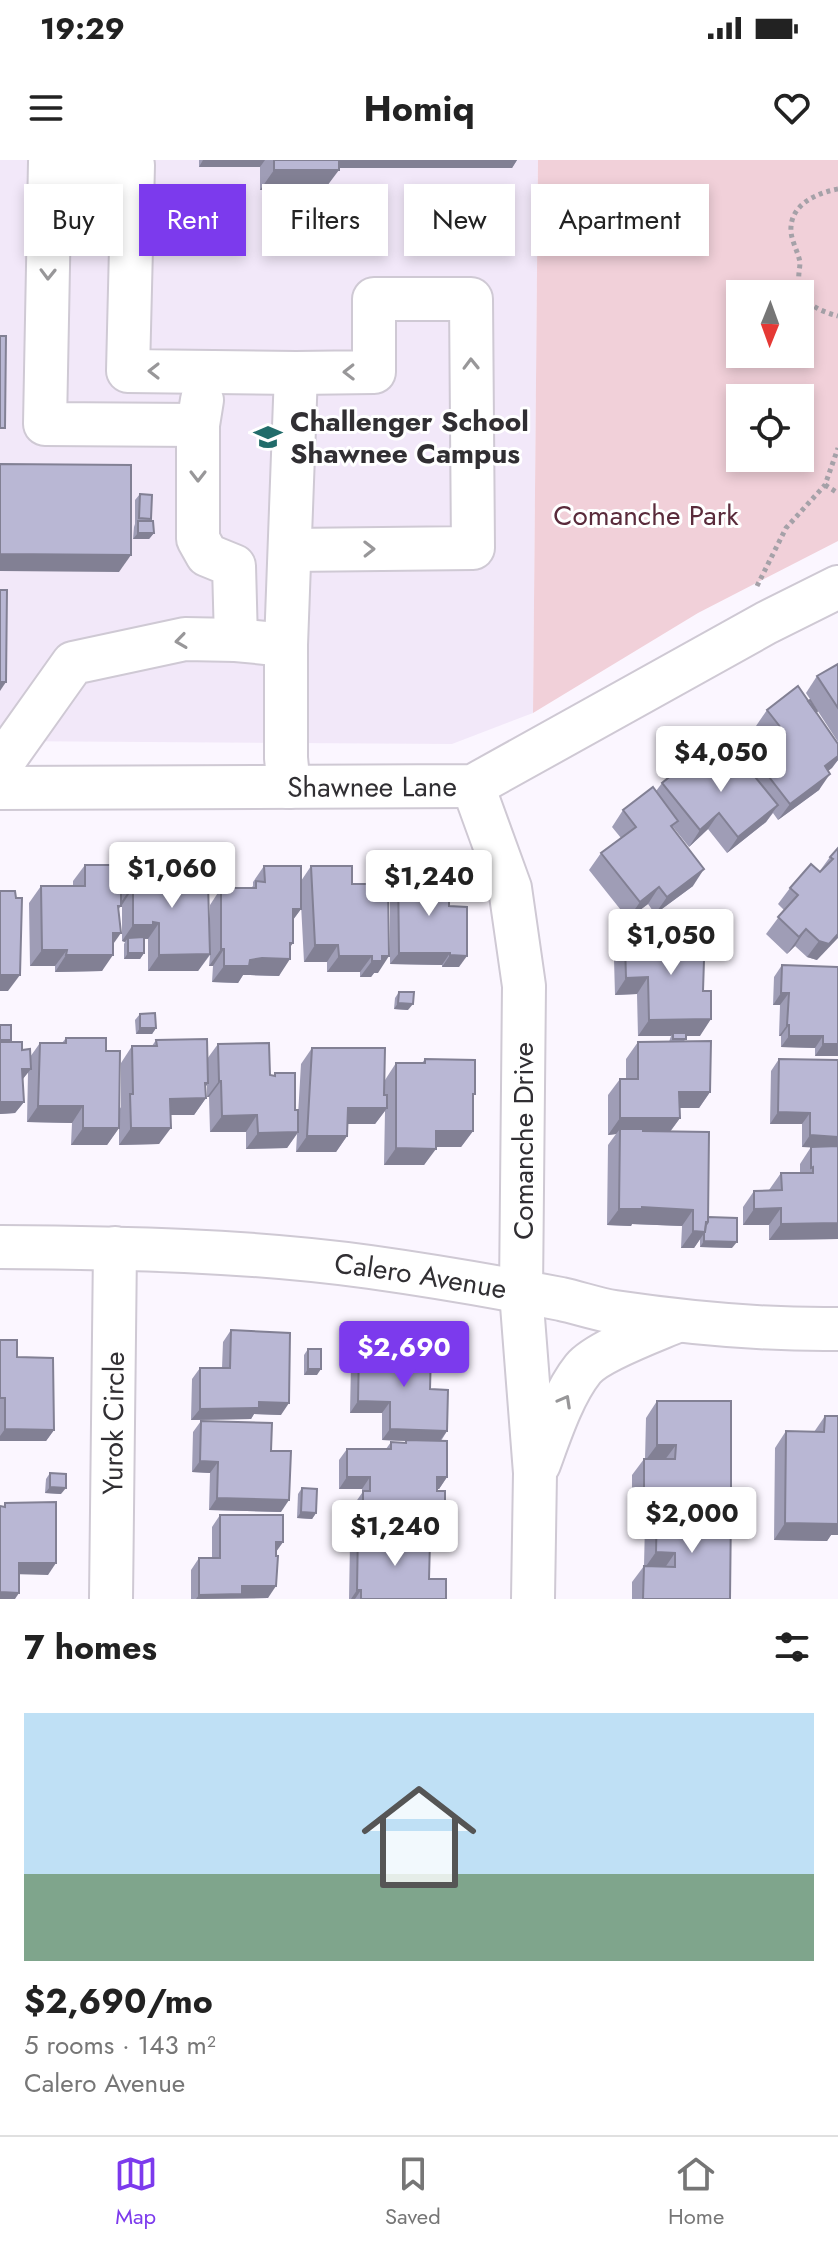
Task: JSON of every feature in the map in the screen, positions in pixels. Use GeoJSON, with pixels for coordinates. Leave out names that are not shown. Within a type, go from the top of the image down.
{"type":"FeatureCollection","features":[{"type":"Feature","properties":{"kind":"street"},"geometry":{"type":"LineString","coordinates":[[198,425],[45,424],[50,162],[133,165],[128,371],[374,372],[374,299],[471,299],[473,548],[291,550]]}},
{"type":"Feature","properties":{"kind":"street"},"geometry":{"type":"LineString","coordinates":[[207,371],[198,425],[198,539],[207,555],[234,566],[236,640]]}},
{"type":"Feature","properties":{"kind":"street"},"geometry":{"type":"LineString","coordinates":[[289,787],[286,645],[296,373]]}},
{"type":"Feature","properties":{"kind":"street","name":"Shawnee Lane"},"geometry":{"type":"LineString","coordinates":[[0,788],[473,786],[766,623],[838,587]]}},
{"type":"Feature","properties":{"kind":"street"},"geometry":{"type":"LineString","coordinates":[[0,773],[7,756],[73,663],[185,639],[286,645]]}},
{"type":"Feature","properties":{"kind":"street","name":"Comanche Drive"},"geometry":{"type":"LineString","coordinates":[[473,786],[510,888],[524,986],[521,1292],[535,1473],[533,1599]]}},
{"type":"Feature","properties":{"kind":"street","name":"Calero Avenue"},"geometry":{"type":"LineString","coordinates":[[0,1247],[115,1248],[292,1257],[371,1267],[677,1321],[789,1330],[838,1329]]}},
{"type":"Feature","properties":{"kind":"street","name":"Yurok Circle"},"geometry":{"type":"LineString","coordinates":[[111,1599],[115,1248]]}},
{"type":"Feature","properties":{"kind":"street"},"geometry":{"type":"LineString","coordinates":[[535,1473],[559,1410],[584,1367],[677,1321]]}},
{"type":"Feature","properties":{"kind":"path"},"geometry":{"type":"LineString","coordinates":[[838,189],[815,195],[803,203],[791,227],[800,264],[798,286],[803,297],[810,305],[838,316]]}},
{"type":"Feature","properties":{"kind":"path"},"geometry":{"type":"LineString","coordinates":[[754,590],[786,528],[825,485],[838,448]]}},
{"type":"Feature","properties":{"kind":"path"},"geometry":{"type":"LineString","coordinates":[[825,485],[838,493]]}},
{"type":"Feature","properties":{"kind":"shaded area","name":"Challenger School Shawnee Campus"},"geometry":{"type":"Polygon","coordinates":[[[0,160],[538,160],[538,184],[531,184],[531,256],[537,256],[533,713],[452,744],[0,741],[0,160]]]}},
{"type":"Feature","properties":{"kind":"green space","name":"Comanche Park"},"geometry":{"type":"Polygon","coordinates":[[[538,160],[838,160],[838,541],[698,613],[533,713],[537,256],[709,256],[709,184],[538,184],[538,160]]]}},
{"type":"Feature","properties":{"kind":"building"},"geometry":{"type":"Polygon","coordinates":[[[274,160],[339,160],[339,170],[274,170],[274,160]]]}},
{"type":"Feature","properties":{"kind":"building"},"geometry":{"type":"Polygon","coordinates":[[[0,336],[6,336],[5,428],[0,428],[0,336]]]}},
{"type":"Feature","properties":{"kind":"building"},"geometry":{"type":"Polygon","coordinates":[[[0,464],[131,465],[131,555],[0,554],[0,464]]]}},
{"type":"Feature","properties":{"kind":"building"},"geometry":{"type":"Polygon","coordinates":[[[140,494],[152,495],[151,519],[139,518],[140,494]]]}},
{"type":"Feature","properties":{"kind":"building"},"geometry":{"type":"Polygon","coordinates":[[[138,521],[153,521],[154,533],[138,533],[138,521]]]}},
{"type":"Feature","properties":{"kind":"building"},"geometry":{"type":"Polygon","coordinates":[[[0,590],[7,590],[6,682],[0,682],[0,590]]]}},
{"type":"Feature","properties":{"kind":"building"},"geometry":{"type":"Polygon","coordinates":[[[838,664],[838,708],[817,676],[838,664]]]}},
{"type":"Feature","properties":{"kind":"building"},"geometry":{"type":"Polygon","coordinates":[[[798,686],[838,744],[838,756],[825,766],[830,774],[790,804],[756,755],[785,733],[767,710],[798,686]]]}},
{"type":"Feature","properties":{"kind":"building"},"geometry":{"type":"Polygon","coordinates":[[[733,750],[778,805],[738,837],[719,813],[700,830],[662,783],[694,757],[707,772],[733,750]]]}},
{"type":"Feature","properties":{"kind":"building"},"geometry":{"type":"Polygon","coordinates":[[[653,787],[678,821],[671,826],[704,869],[667,897],[659,887],[640,902],[601,853],[636,827],[623,810],[653,787]]]}},
{"type":"Feature","properties":{"kind":"building"},"geometry":{"type":"Polygon","coordinates":[[[838,848],[838,934],[829,944],[819,941],[806,929],[799,937],[778,917],[798,895],[790,888],[811,864],[820,872],[833,859],[830,857],[838,848]]]}},
{"type":"Feature","properties":{"kind":"building"},"geometry":{"type":"Polygon","coordinates":[[[131,864],[171,865],[171,883],[208,883],[210,954],[159,955],[159,923],[133,925],[131,864]]]}},
{"type":"Feature","properties":{"kind":"building"},"geometry":{"type":"Polygon","coordinates":[[[85,865],[121,865],[121,906],[118,906],[121,933],[113,933],[113,955],[66,955],[67,950],[42,950],[41,886],[85,886],[85,865]]]}},
{"type":"Feature","properties":{"kind":"building"},"geometry":{"type":"Polygon","coordinates":[[[264,866],[301,866],[301,909],[293,909],[290,959],[262,958],[250,960],[249,966],[224,966],[221,888],[256,888],[256,881],[265,882],[264,866]]]}},
{"type":"Feature","properties":{"kind":"building"},"geometry":{"type":"Polygon","coordinates":[[[311,866],[352,866],[352,884],[388,884],[389,956],[382,956],[382,961],[372,961],[372,956],[339,956],[338,945],[315,945],[311,866]]]}},
{"type":"Feature","properties":{"kind":"building"},"geometry":{"type":"Polygon","coordinates":[[[398,871],[434,872],[434,899],[449,899],[449,906],[467,907],[467,956],[399,953],[398,871]]]}},
{"type":"Feature","properties":{"kind":"building"},"geometry":{"type":"Polygon","coordinates":[[[0,891],[15,891],[16,898],[22,898],[20,975],[0,975],[0,891]]]}},
{"type":"Feature","properties":{"kind":"building"},"geometry":{"type":"Polygon","coordinates":[[[696,933],[696,949],[702,949],[704,960],[703,991],[711,991],[711,1019],[649,1020],[648,977],[626,978],[625,943],[668,942],[667,934],[696,933]]]}},
{"type":"Feature","properties":{"kind":"building"},"geometry":{"type":"Polygon","coordinates":[[[144,937],[144,953],[128,953],[128,938],[144,937]]]}},
{"type":"Feature","properties":{"kind":"building"},"geometry":{"type":"Polygon","coordinates":[[[782,965],[838,967],[838,1044],[823,1044],[823,1036],[789,1036],[789,993],[781,993],[782,965]]]}},
{"type":"Feature","properties":{"kind":"building"},"geometry":{"type":"Polygon","coordinates":[[[399,992],[414,992],[413,1004],[398,1003],[399,992]]]}},
{"type":"Feature","properties":{"kind":"building"},"geometry":{"type":"Polygon","coordinates":[[[155,1013],[156,1028],[140,1028],[140,1014],[155,1013]]]}},
{"type":"Feature","properties":{"kind":"building"},"geometry":{"type":"Polygon","coordinates":[[[0,1025],[11,1025],[11,1040],[0,1040],[0,1025]]]}},
{"type":"Feature","properties":{"kind":"building"},"geometry":{"type":"Polygon","coordinates":[[[673,1033],[686,1033],[686,1039],[673,1039],[673,1033]]]}},
{"type":"Feature","properties":{"kind":"building"},"geometry":{"type":"Polygon","coordinates":[[[66,1038],[106,1038],[106,1051],[120,1051],[119,1128],[83,1128],[83,1106],[38,1106],[40,1043],[66,1043],[66,1038]]]}},
{"type":"Feature","properties":{"kind":"building"},"geometry":{"type":"Polygon","coordinates":[[[207,1039],[206,1098],[170,1099],[171,1128],[131,1128],[132,1046],[157,1046],[156,1040],[207,1039]]]}},
{"type":"Feature","properties":{"kind":"building"},"geometry":{"type":"Polygon","coordinates":[[[711,1041],[710,1092],[679,1092],[680,1118],[620,1118],[620,1079],[638,1079],[638,1042],[711,1041]]]}},
{"type":"Feature","properties":{"kind":"building"},"geometry":{"type":"Polygon","coordinates":[[[0,1042],[22,1042],[22,1050],[30,1049],[31,1069],[22,1069],[24,1102],[0,1102],[0,1042]]]}},
{"type":"Feature","properties":{"kind":"building"},"geometry":{"type":"Polygon","coordinates":[[[269,1043],[270,1075],[295,1073],[298,1132],[258,1133],[257,1115],[222,1116],[218,1044],[269,1043]]]}},
{"type":"Feature","properties":{"kind":"building"},"geometry":{"type":"Polygon","coordinates":[[[312,1048],[385,1048],[384,1095],[387,1095],[387,1108],[348,1108],[347,1136],[307,1136],[312,1048]]]}},
{"type":"Feature","properties":{"kind":"building"},"geometry":{"type":"Polygon","coordinates":[[[425,1059],[475,1060],[473,1131],[436,1131],[436,1149],[396,1148],[396,1063],[425,1063],[425,1059]]]}},
{"type":"Feature","properties":{"kind":"building"},"geometry":{"type":"Polygon","coordinates":[[[779,1059],[838,1060],[838,1137],[810,1135],[810,1113],[778,1112],[779,1059]]]}},
{"type":"Feature","properties":{"kind":"building"},"geometry":{"type":"Polygon","coordinates":[[[620,1129],[709,1132],[708,1222],[705,1232],[693,1231],[693,1210],[619,1209],[620,1129]]]}},
{"type":"Feature","properties":{"kind":"building"},"geometry":{"type":"Polygon","coordinates":[[[838,1146],[838,1223],[781,1224],[781,1208],[754,1209],[754,1191],[782,1190],[781,1173],[813,1173],[811,1147],[838,1146]]]}},
{"type":"Feature","properties":{"kind":"building"},"geometry":{"type":"Polygon","coordinates":[[[708,1217],[737,1218],[737,1242],[704,1241],[708,1217]]]}},
{"type":"Feature","properties":{"kind":"building"},"geometry":{"type":"Polygon","coordinates":[[[231,1330],[290,1333],[289,1403],[259,1402],[259,1408],[200,1409],[200,1368],[230,1368],[231,1330]]]}},
{"type":"Feature","properties":{"kind":"building"},"geometry":{"type":"Polygon","coordinates":[[[0,1340],[17,1340],[17,1357],[53,1358],[54,1430],[5,1429],[5,1398],[0,1398],[0,1340]]]}},
{"type":"Feature","properties":{"kind":"building"},"geometry":{"type":"Polygon","coordinates":[[[308,1349],[321,1349],[321,1369],[308,1369],[308,1349]]]}},
{"type":"Feature","properties":{"kind":"building"},"geometry":{"type":"Polygon","coordinates":[[[359,1351],[431,1352],[430,1389],[448,1390],[447,1431],[390,1429],[390,1402],[358,1401],[359,1351]]]}},
{"type":"Feature","properties":{"kind":"building"},"geometry":{"type":"Polygon","coordinates":[[[657,1401],[731,1401],[731,1493],[705,1492],[704,1497],[644,1497],[644,1459],[675,1459],[676,1445],[657,1445],[657,1401]]]}},
{"type":"Feature","properties":{"kind":"building"},"geometry":{"type":"Polygon","coordinates":[[[825,1416],[838,1416],[838,1524],[785,1523],[786,1431],[824,1432],[825,1416]]]}},
{"type":"Feature","properties":{"kind":"building"},"geometry":{"type":"Polygon","coordinates":[[[201,1421],[272,1423],[271,1451],[291,1451],[289,1500],[217,1498],[218,1462],[200,1461],[201,1421]]]}},
{"type":"Feature","properties":{"kind":"building"},"geometry":{"type":"Polygon","coordinates":[[[406,1440],[447,1441],[447,1477],[437,1477],[437,1491],[445,1491],[445,1525],[420,1525],[420,1518],[363,1520],[363,1491],[370,1491],[370,1477],[347,1477],[347,1449],[391,1449],[391,1442],[406,1443],[406,1440]]]}},
{"type":"Feature","properties":{"kind":"building"},"geometry":{"type":"Polygon","coordinates":[[[50,1473],[66,1474],[66,1488],[50,1487],[50,1473]]]}},
{"type":"Feature","properties":{"kind":"building"},"geometry":{"type":"Polygon","coordinates":[[[302,1488],[317,1489],[316,1513],[301,1512],[302,1488]]]}},
{"type":"Feature","properties":{"kind":"building"},"geometry":{"type":"Polygon","coordinates":[[[56,1502],[56,1563],[19,1563],[19,1593],[0,1592],[0,1506],[5,1507],[5,1503],[56,1502]]]}},
{"type":"Feature","properties":{"kind":"building"},"geometry":{"type":"Polygon","coordinates":[[[657,1507],[731,1508],[730,1599],[643,1599],[644,1566],[675,1567],[675,1553],[656,1552],[657,1507]]]}},
{"type":"Feature","properties":{"kind":"building"},"geometry":{"type":"Polygon","coordinates":[[[220,1515],[283,1515],[283,1542],[276,1542],[276,1586],[242,1586],[242,1594],[199,1595],[199,1558],[220,1558],[220,1515]]]}},
{"type":"Feature","properties":{"kind":"building"},"geometry":{"type":"Polygon","coordinates":[[[358,1529],[396,1529],[396,1541],[430,1541],[429,1579],[446,1579],[446,1599],[361,1599],[361,1590],[357,1590],[358,1529]]]}},
{"type":"Feature","properties":{"kind":"place","name":"Challenger School Shawnee Campus"},"geometry":{"type":"Point","coordinates":[268,437]}}]}
